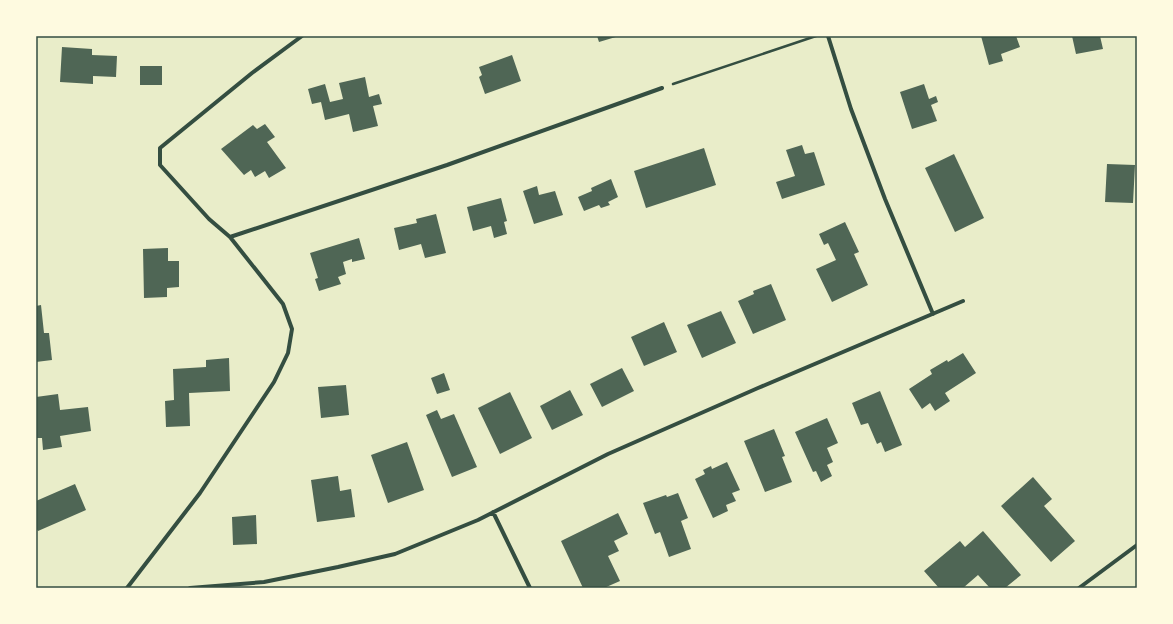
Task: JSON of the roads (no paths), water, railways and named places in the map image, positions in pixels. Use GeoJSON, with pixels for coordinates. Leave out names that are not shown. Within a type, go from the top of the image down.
{"type":"FeatureCollection","features":[{"type":"Feature","properties":{"kind":"street"},"geometry":{"type":"LineString","coordinates":[[127,588],[200,493],[274,382],[288,353],[292,329],[283,304],[230,237],[209,219],[160,165],[160,148],[252,73],[302,36]]}},
{"type":"Feature","properties":{"kind":"street"},"geometry":{"type":"LineString","coordinates":[[828,36],[858,130],[933,314]]}},
{"type":"Feature","properties":{"kind":"street"},"geometry":{"type":"LineString","coordinates":[[230,237],[447,165],[662,88]]}},
{"type":"Feature","properties":{"kind":"street"},"geometry":{"type":"LineString","coordinates":[[190,588],[264,582],[395,554],[478,520],[608,454],[758,388],[963,301]]}},
{"type":"Feature","properties":{"kind":"street"},"geometry":{"type":"LineString","coordinates":[[493,512],[530,588]]}},
{"type":"Feature","properties":{"kind":"street"},"geometry":{"type":"LineString","coordinates":[[1079,588],[1137,545]]}}]}
